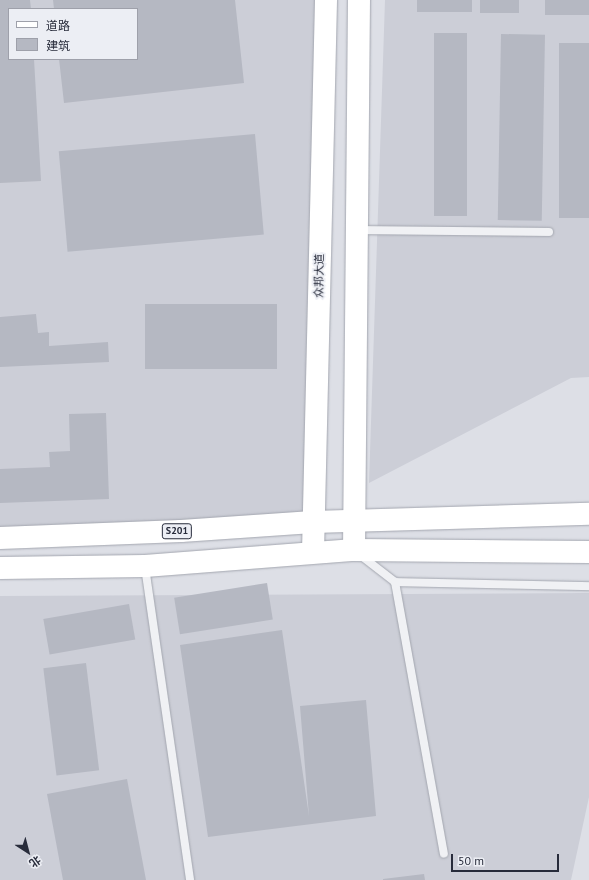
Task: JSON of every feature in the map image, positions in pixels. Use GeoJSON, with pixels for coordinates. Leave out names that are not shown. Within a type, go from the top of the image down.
{"type":"FeatureCollection","features":[{"type":"Feature","properties":{"kind":"main road","name":"众邦大道"},"geometry":{"type":"LineString","coordinates":[[313,552],[326,0]]}},
{"type":"Feature","properties":{"kind":"main road"},"geometry":{"type":"LineString","coordinates":[[354,550],[359,0]]}},
{"type":"Feature","properties":{"kind":"main road","name":"S201"},"geometry":{"type":"LineString","coordinates":[[0,538],[181,531],[313,522],[589,514]]}},
{"type":"Feature","properties":{"kind":"main road"},"geometry":{"type":"LineString","coordinates":[[0,568],[144,566],[354,550],[589,552]]}},
{"type":"Feature","properties":{"kind":"lane"},"geometry":{"type":"LineString","coordinates":[[357,230],[549,232]]}},
{"type":"Feature","properties":{"kind":"lane"},"geometry":{"type":"LineString","coordinates":[[354,550],[395,582],[589,586]]}},
{"type":"Feature","properties":{"kind":"lane"},"geometry":{"type":"LineString","coordinates":[[144,566],[190,880]]}},
{"type":"Feature","properties":{"kind":"lane"},"geometry":{"type":"LineString","coordinates":[[395,582],[444,854]]}},
{"type":"Feature","properties":{"kind":"shaded area"},"geometry":{"type":"Polygon","coordinates":[[[0,0],[321,0],[313,522],[0,535],[0,0]]]}},
{"type":"Feature","properties":{"kind":"shaded area"},"geometry":{"type":"Polygon","coordinates":[[[385,0],[589,0],[589,377],[571,378],[369,483],[385,0]]]}},
{"type":"Feature","properties":{"kind":"shaded area"},"geometry":{"type":"Polygon","coordinates":[[[589,593],[589,797],[571,880],[0,880],[0,596],[589,593]]]}},
{"type":"Feature","properties":{"kind":"building"},"geometry":{"type":"Polygon","coordinates":[[[0,0],[30,0],[31,8],[8,8],[8,60],[34,60],[41,181],[0,183],[0,0]]]}},
{"type":"Feature","properties":{"kind":"building"},"geometry":{"type":"Polygon","coordinates":[[[53,0],[235,0],[244,83],[64,103],[59,60],[138,60],[138,8],[54,8],[53,0]]]}},
{"type":"Feature","properties":{"kind":"building"},"geometry":{"type":"Polygon","coordinates":[[[417,0],[472,0],[472,12],[417,12],[417,0]]]}},
{"type":"Feature","properties":{"kind":"building"},"geometry":{"type":"Polygon","coordinates":[[[480,0],[519,0],[519,13],[480,13],[480,0]]]}},
{"type":"Feature","properties":{"kind":"building"},"geometry":{"type":"Polygon","coordinates":[[[545,0],[589,0],[589,15],[545,15],[545,0]]]}},
{"type":"Feature","properties":{"kind":"building"},"geometry":{"type":"Polygon","coordinates":[[[434,33],[467,33],[467,216],[434,216],[434,33]]]}},
{"type":"Feature","properties":{"kind":"building"},"geometry":{"type":"Polygon","coordinates":[[[501,34],[545,35],[542,221],[498,220],[501,34]]]}},
{"type":"Feature","properties":{"kind":"building"},"geometry":{"type":"Polygon","coordinates":[[[559,43],[589,43],[589,218],[559,218],[559,43]]]}},
{"type":"Feature","properties":{"kind":"building"},"geometry":{"type":"Polygon","coordinates":[[[255,134],[264,235],[68,252],[59,151],[255,134]]]}},
{"type":"Feature","properties":{"kind":"building"},"geometry":{"type":"Polygon","coordinates":[[[145,304],[277,304],[277,369],[145,369],[145,304]]]}},
{"type":"Feature","properties":{"kind":"building"},"geometry":{"type":"Polygon","coordinates":[[[36,314],[38,333],[49,332],[49,346],[108,342],[109,362],[0,367],[0,317],[36,314]]]}},
{"type":"Feature","properties":{"kind":"building"},"geometry":{"type":"Polygon","coordinates":[[[106,413],[109,499],[0,503],[0,469],[50,467],[49,452],[70,451],[69,414],[106,413]]]}},
{"type":"Feature","properties":{"kind":"building"},"geometry":{"type":"Polygon","coordinates":[[[267,583],[273,620],[180,634],[174,598],[267,583]]]}},
{"type":"Feature","properties":{"kind":"building"},"geometry":{"type":"Polygon","coordinates":[[[129,604],[135,639],[50,655],[43,619],[129,604]]]}},
{"type":"Feature","properties":{"kind":"building"},"geometry":{"type":"Polygon","coordinates":[[[282,630],[309,816],[300,706],[366,700],[376,816],[208,837],[180,645],[282,630]]]}},
{"type":"Feature","properties":{"kind":"building"},"geometry":{"type":"Polygon","coordinates":[[[86,663],[99,770],[56,775],[43,668],[86,663]]]}},
{"type":"Feature","properties":{"kind":"building"},"geometry":{"type":"Polygon","coordinates":[[[127,779],[146,880],[63,880],[47,794],[127,779]]]}},
{"type":"Feature","properties":{"kind":"building"},"geometry":{"type":"Polygon","coordinates":[[[424,874],[425,880],[383,880],[383,879],[424,874]]]}}]}
